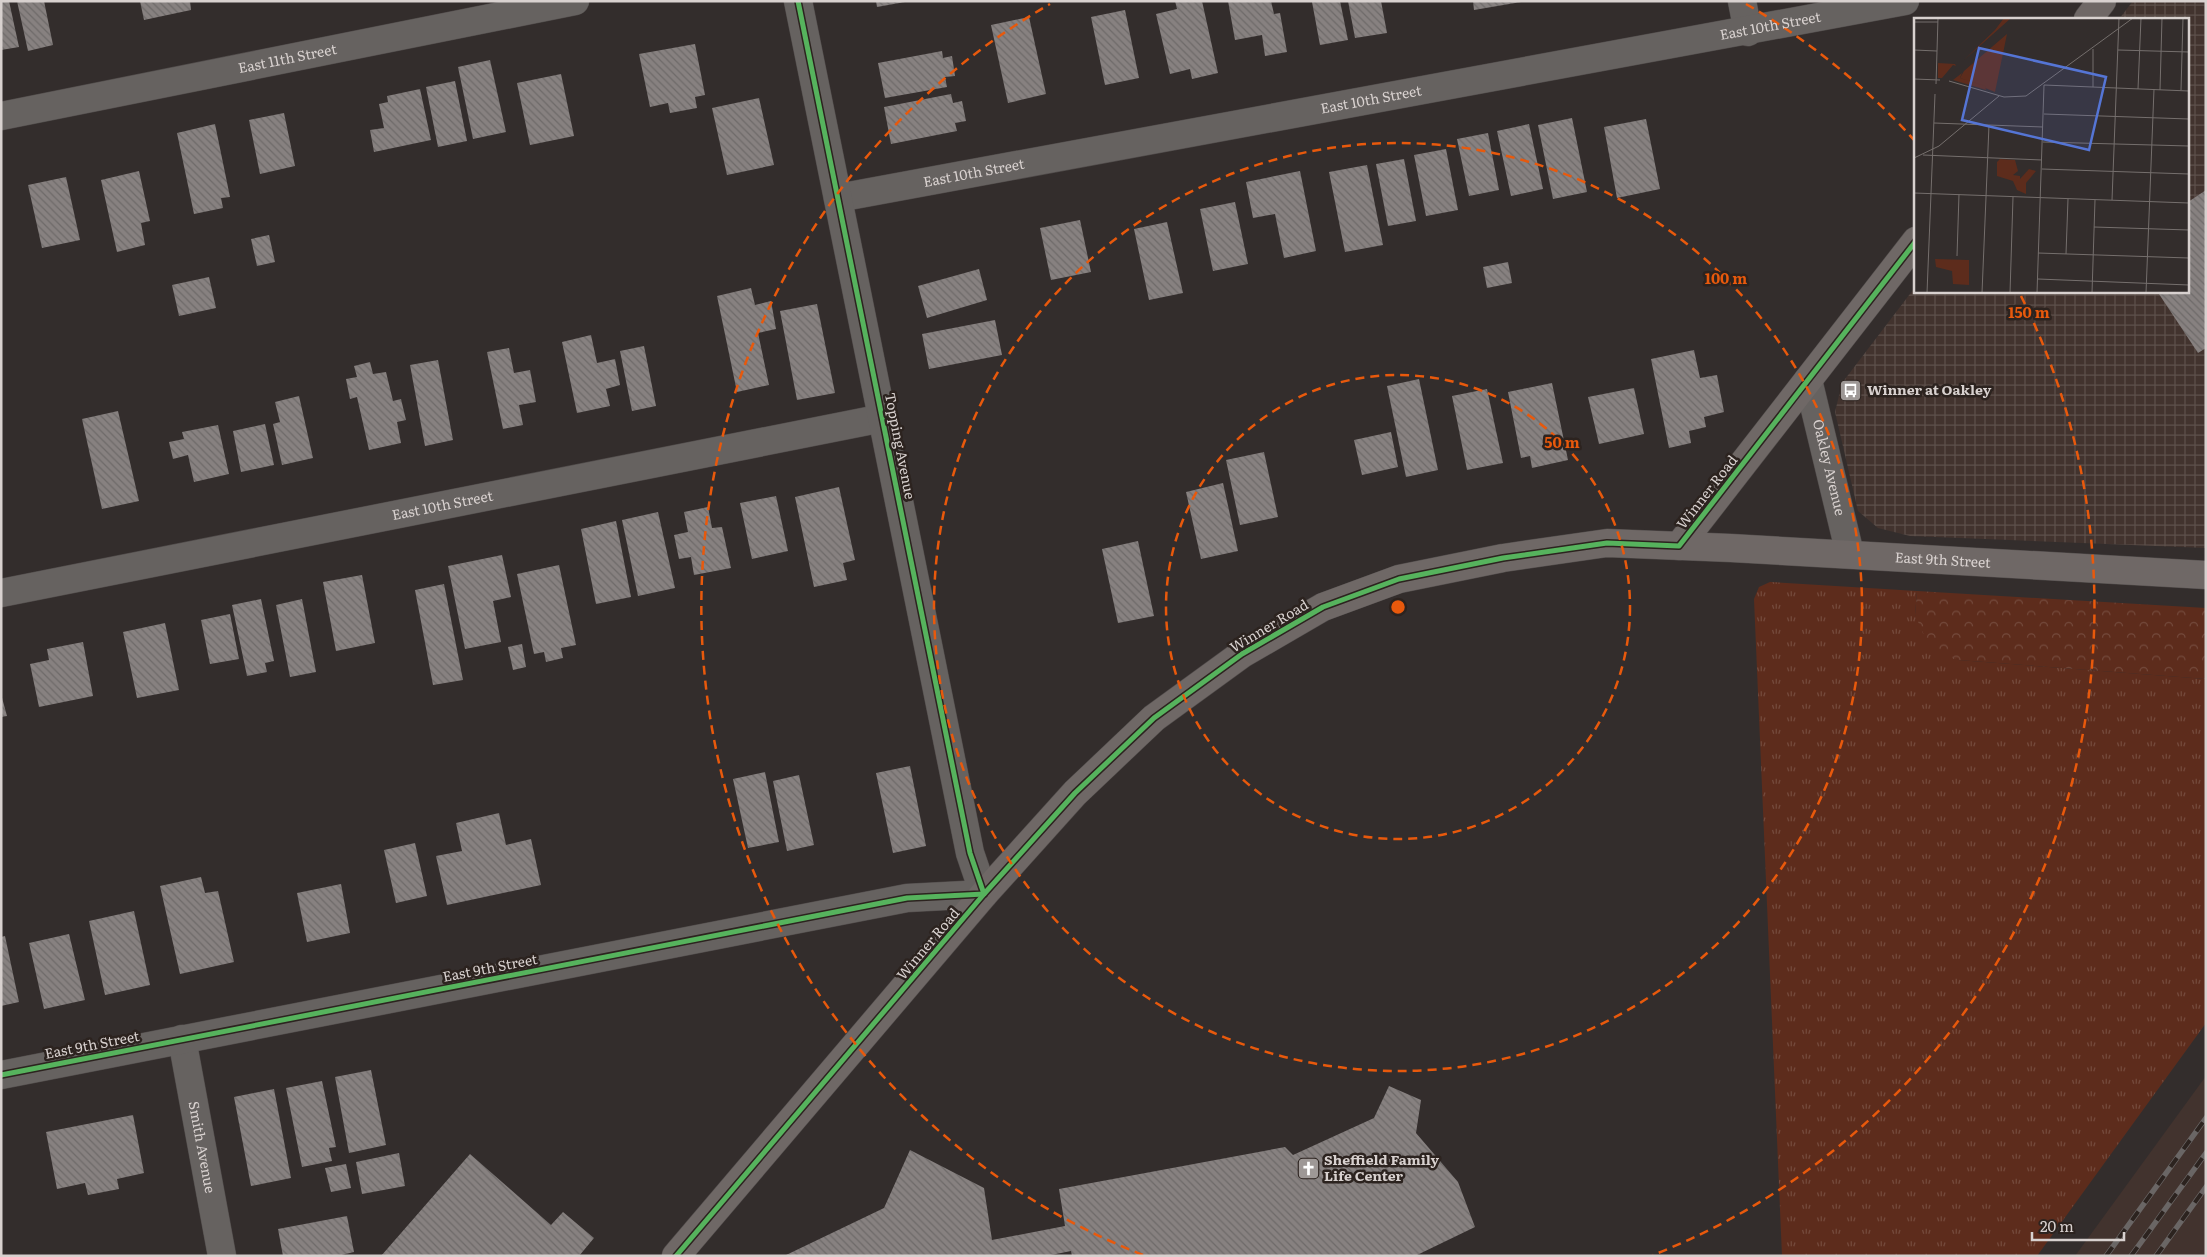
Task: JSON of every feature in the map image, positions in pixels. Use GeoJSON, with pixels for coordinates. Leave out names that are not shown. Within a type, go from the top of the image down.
{"type":"FeatureCollection","features":[{"type":"Feature","properties":{"kind":"main road"},"geometry":{"type":"LineString","coordinates":[[2089,18],[2102,1]]}},
{"type":"Feature","properties":{"kind":"main road","name":"Winner Road"},"geometry":{"type":"LineString","coordinates":[[676,1256],[984,894],[1075,793],[1154,718],[1242,654],[1323,607],[1399,579],[1503,558],[1607,543],[1679,546],[1914,244]]}},
{"type":"Feature","properties":{"kind":"main road","name":"East 9th Street"},"geometry":{"type":"LineString","coordinates":[[1679,546],[2206,575]]}},
{"type":"Feature","properties":{"kind":"street","name":"East 11th Street"},"geometry":{"type":"LineString","coordinates":[[1,116],[575,1]]}},
{"type":"Feature","properties":{"kind":"street","name":"Topping Avenue"},"geometry":{"type":"LineString","coordinates":[[798,1],[970,853],[984,894]]}},
{"type":"Feature","properties":{"kind":"street"},"geometry":{"type":"LineString","coordinates":[[1742,1],[1748,32]]}},
{"type":"Feature","properties":{"kind":"street","name":"East 10th Street"},"geometry":{"type":"LineString","coordinates":[[838,198],[1748,32],[1905,1]]}},
{"type":"Feature","properties":{"kind":"street","name":"Oakley Avenue"},"geometry":{"type":"LineString","coordinates":[[1808,380],[1850,554]]}},
{"type":"Feature","properties":{"kind":"street","name":"East 10th Street"},"geometry":{"type":"LineString","coordinates":[[1,592],[883,418]]}},
{"type":"Feature","properties":{"kind":"street","name":"East 9th Street"},"geometry":{"type":"LineString","coordinates":[[1,1075],[907,898],[984,894]]}},
{"type":"Feature","properties":{"kind":"street","name":"Smith Avenue"},"geometry":{"type":"LineString","coordinates":[[182,1039],[222,1256]]}},
{"type":"Feature","properties":{"kind":"shaded area"},"geometry":{"type":"Polygon","coordinates":[[[2133,1],[2206,1],[2206,548],[1910,536],[1878,528],[1858,511],[1835,412],[1842,383],[1914,289],[1914,292],[2190,292],[2190,18],[2120,18],[2133,1]]]}},
{"type":"Feature","properties":{"kind":"shaded area"},"geometry":{"type":"Polygon","coordinates":[[[2206,1076],[2206,1256],[2075,1256],[2206,1076]]]}},
{"type":"Feature","properties":{"kind":"green space"},"geometry":{"type":"Polygon","coordinates":[[[1770,582],[1917,591],[1915,615],[1958,660],[2206,679],[2206,1023],[2037,1256],[1782,1256],[1754,599],[1759,587],[1770,582]]]}},
{"type":"Feature","properties":{"kind":"green space"},"geometry":{"type":"Polygon","coordinates":[[[1917,591],[2206,608],[2206,679],[1958,660],[1927,642],[1915,615],[1917,591]]]}},
{"type":"Feature","properties":{"kind":"building"},"geometry":{"type":"Polygon","coordinates":[[[1,1],[9,1],[19,47],[1,50],[1,1]]]}},
{"type":"Feature","properties":{"kind":"building"},"geometry":{"type":"Polygon","coordinates":[[[17,1],[44,1],[53,45],[28,51],[17,1]]]}},
{"type":"Feature","properties":{"kind":"building"},"geometry":{"type":"Polygon","coordinates":[[[140,1],[190,1],[191,10],[144,20],[140,1]]]}},
{"type":"Feature","properties":{"kind":"building"},"geometry":{"type":"Polygon","coordinates":[[[876,1],[905,1],[905,2],[877,7],[876,1]]]}},
{"type":"Feature","properties":{"kind":"building"},"geometry":{"type":"Polygon","coordinates":[[[1175,1],[1202,1],[1218,73],[1192,79],[1190,69],[1170,74],[1156,14],[1177,9],[1175,1]]]}},
{"type":"Feature","properties":{"kind":"building"},"geometry":{"type":"Polygon","coordinates":[[[1228,1],[1271,1],[1274,14],[1280,13],[1287,52],[1265,56],[1262,35],[1235,40],[1228,1]]]}},
{"type":"Feature","properties":{"kind":"building"},"geometry":{"type":"Polygon","coordinates":[[[1340,1],[1348,40],[1320,45],[1312,2],[1340,1]]]}},
{"type":"Feature","properties":{"kind":"building"},"geometry":{"type":"Polygon","coordinates":[[[1348,1],[1381,1],[1387,33],[1355,38],[1348,1]]]}},
{"type":"Feature","properties":{"kind":"building"},"geometry":{"type":"Polygon","coordinates":[[[1473,1],[1520,1],[1521,2],[1474,10],[1473,1]]]}},
{"type":"Feature","properties":{"kind":"building"},"geometry":{"type":"Polygon","coordinates":[[[1125,10],[1139,78],[1105,85],[1091,17],[1125,10]]]}},
{"type":"Feature","properties":{"kind":"building"},"geometry":{"type":"Polygon","coordinates":[[[1029,17],[1046,94],[1008,103],[991,25],[1029,17]]]}},
{"type":"Feature","properties":{"kind":"building"},"geometry":{"type":"Polygon","coordinates":[[[695,44],[705,95],[695,97],[697,108],[670,113],[668,103],[650,107],[639,54],[695,44]]]}},
{"type":"Feature","properties":{"kind":"building"},"geometry":{"type":"Polygon","coordinates":[[[942,51],[943,58],[952,56],[955,76],[945,77],[947,87],[885,98],[878,63],[942,51]]]}},
{"type":"Feature","properties":{"kind":"building"},"geometry":{"type":"Polygon","coordinates":[[[490,60],[506,132],[473,139],[458,67],[490,60]]]}},
{"type":"Feature","properties":{"kind":"building"},"geometry":{"type":"Polygon","coordinates":[[[561,74],[574,136],[530,145],[517,83],[561,74]]]}},
{"type":"Feature","properties":{"kind":"building"},"geometry":{"type":"Polygon","coordinates":[[[455,81],[467,141],[438,147],[426,87],[455,81]]]}},
{"type":"Feature","properties":{"kind":"building"},"geometry":{"type":"Polygon","coordinates":[[[420,89],[431,140],[374,152],[370,130],[384,128],[379,104],[388,102],[387,96],[420,89]]]}},
{"type":"Feature","properties":{"kind":"building"},"geometry":{"type":"Polygon","coordinates":[[[951,94],[953,103],[962,101],[966,121],[955,123],[957,131],[891,144],[884,107],[951,94]]]}},
{"type":"Feature","properties":{"kind":"building"},"geometry":{"type":"Polygon","coordinates":[[[759,98],[774,165],[727,175],[712,108],[759,98]]]}},
{"type":"Feature","properties":{"kind":"building"},"geometry":{"type":"Polygon","coordinates":[[[284,113],[295,166],[260,174],[249,120],[284,113]]]}},
{"type":"Feature","properties":{"kind":"building"},"geometry":{"type":"Polygon","coordinates":[[[1572,118],[1587,192],[1553,199],[1538,125],[1572,118]]]}},
{"type":"Feature","properties":{"kind":"building"},"geometry":{"type":"Polygon","coordinates":[[[1646,119],[1660,189],[1617,198],[1604,127],[1646,119]]]}},
{"type":"Feature","properties":{"kind":"building"},"geometry":{"type":"Polygon","coordinates":[[[215,124],[230,197],[221,198],[223,208],[194,214],[177,133],[215,124]]]}},
{"type":"Feature","properties":{"kind":"building"},"geometry":{"type":"Polygon","coordinates":[[[1529,124],[1543,189],[1511,196],[1497,131],[1529,124]]]}},
{"type":"Feature","properties":{"kind":"building"},"geometry":{"type":"Polygon","coordinates":[[[1488,133],[1499,190],[1469,196],[1457,139],[1488,133]]]}},
{"type":"Feature","properties":{"kind":"building"},"geometry":{"type":"Polygon","coordinates":[[[1446,149],[1458,210],[1426,216],[1414,155],[1446,149]]]}},
{"type":"Feature","properties":{"kind":"building"},"geometry":{"type":"Polygon","coordinates":[[[1404,159],[1416,221],[1388,226],[1376,164],[1404,159]]]}},
{"type":"Feature","properties":{"kind":"building"},"geometry":{"type":"Polygon","coordinates":[[[1367,165],[1383,245],[1345,252],[1329,172],[1367,165]]]}},
{"type":"Feature","properties":{"kind":"building"},"geometry":{"type":"Polygon","coordinates":[[[139,171],[150,221],[141,223],[145,245],[117,252],[101,180],[139,171]]]}},
{"type":"Feature","properties":{"kind":"building"},"geometry":{"type":"Polygon","coordinates":[[[1300,171],[1316,251],[1284,258],[1275,214],[1253,218],[1246,182],[1300,171]]]}},
{"type":"Feature","properties":{"kind":"building"},"geometry":{"type":"Polygon","coordinates":[[[66,177],[80,240],[42,248],[28,185],[66,177]]]}},
{"type":"Feature","properties":{"kind":"building"},"geometry":{"type":"Polygon","coordinates":[[[2206,190],[2206,348],[2198,353],[2158,292],[2190,292],[2190,201],[2206,190]]]}},
{"type":"Feature","properties":{"kind":"building"},"geometry":{"type":"Polygon","coordinates":[[[1235,202],[1248,264],[1213,271],[1200,209],[1235,202]]]}},
{"type":"Feature","properties":{"kind":"building"},"geometry":{"type":"Polygon","coordinates":[[[1080,220],[1091,272],[1051,280],[1040,228],[1080,220]]]}},
{"type":"Feature","properties":{"kind":"building"},"geometry":{"type":"Polygon","coordinates":[[[1167,222],[1183,293],[1149,300],[1134,229],[1167,222]]]}},
{"type":"Feature","properties":{"kind":"building"},"geometry":{"type":"Polygon","coordinates":[[[269,235],[275,262],[257,266],[251,239],[269,235]]]}},
{"type":"Feature","properties":{"kind":"building"},"geometry":{"type":"Polygon","coordinates":[[[1508,262],[1512,283],[1487,288],[1483,267],[1508,262]]]}},
{"type":"Feature","properties":{"kind":"building"},"geometry":{"type":"Polygon","coordinates":[[[979,269],[987,300],[927,318],[918,286],[979,269]]]}},
{"type":"Feature","properties":{"kind":"building"},"geometry":{"type":"Polygon","coordinates":[[[209,277],[216,308],[179,316],[172,285],[209,277]]]}},
{"type":"Feature","properties":{"kind":"building"},"geometry":{"type":"Polygon","coordinates":[[[751,288],[755,305],[771,301],[776,329],[758,333],[769,385],[737,392],[717,296],[751,288]]]}},
{"type":"Feature","properties":{"kind":"building"},"geometry":{"type":"Polygon","coordinates":[[[817,304],[835,393],[797,400],[780,311],[817,304]]]}},
{"type":"Feature","properties":{"kind":"building"},"geometry":{"type":"Polygon","coordinates":[[[995,320],[1002,355],[929,369],[922,334],[995,320]]]}},
{"type":"Feature","properties":{"kind":"building"},"geometry":{"type":"Polygon","coordinates":[[[591,335],[597,363],[615,359],[620,385],[606,389],[610,406],[577,413],[562,342],[591,335]]]}},
{"type":"Feature","properties":{"kind":"building"},"geometry":{"type":"Polygon","coordinates":[[[644,346],[656,406],[632,411],[620,351],[644,346]]]}},
{"type":"Feature","properties":{"kind":"building"},"geometry":{"type":"Polygon","coordinates":[[[509,348],[514,373],[530,370],[536,402],[519,405],[523,425],[503,429],[487,352],[509,348]]]}},
{"type":"Feature","properties":{"kind":"building"},"geometry":{"type":"Polygon","coordinates":[[[1694,350],[1700,378],[1717,375],[1724,412],[1704,417],[1706,427],[1689,431],[1691,443],[1669,448],[1651,359],[1694,350]]]}},
{"type":"Feature","properties":{"kind":"building"},"geometry":{"type":"Polygon","coordinates":[[[438,360],[453,440],[425,446],[410,365],[438,360]]]}},
{"type":"Feature","properties":{"kind":"building"},"geometry":{"type":"Polygon","coordinates":[[[370,362],[373,374],[386,372],[393,401],[401,399],[406,420],[397,422],[401,443],[369,450],[357,397],[350,399],[346,379],[357,377],[354,366],[370,362]]]}},
{"type":"Feature","properties":{"kind":"building"},"geometry":{"type":"Polygon","coordinates":[[[1419,379],[1438,470],[1406,477],[1387,386],[1419,379]]]}},
{"type":"Feature","properties":{"kind":"building"},"geometry":{"type":"Polygon","coordinates":[[[1552,383],[1568,460],[1532,468],[1530,456],[1521,458],[1508,392],[1552,383]]]}},
{"type":"Feature","properties":{"kind":"building"},"geometry":{"type":"Polygon","coordinates":[[[1634,388],[1644,434],[1599,444],[1588,397],[1634,388]]]}},
{"type":"Feature","properties":{"kind":"building"},"geometry":{"type":"Polygon","coordinates":[[[1487,389],[1503,463],[1467,470],[1452,396],[1487,389]]]}},
{"type":"Feature","properties":{"kind":"building"},"geometry":{"type":"Polygon","coordinates":[[[299,396],[313,458],[282,465],[273,424],[280,422],[275,402],[299,396]]]}},
{"type":"Feature","properties":{"kind":"building"},"geometry":{"type":"Polygon","coordinates":[[[118,411],[139,501],[102,509],[82,419],[118,411]]]}},
{"type":"Feature","properties":{"kind":"building"},"geometry":{"type":"Polygon","coordinates":[[[265,424],[274,465],[241,472],[233,431],[265,424]]]}},
{"type":"Feature","properties":{"kind":"building"},"geometry":{"type":"Polygon","coordinates":[[[218,425],[229,474],[194,482],[188,455],[173,459],[169,442],[184,439],[182,432],[218,425]]]}},
{"type":"Feature","properties":{"kind":"building"},"geometry":{"type":"Polygon","coordinates":[[[1391,432],[1398,467],[1362,475],[1354,440],[1391,432]]]}},
{"type":"Feature","properties":{"kind":"building"},"geometry":{"type":"Polygon","coordinates":[[[1264,452],[1278,517],[1240,525],[1226,460],[1264,452]]]}},
{"type":"Feature","properties":{"kind":"building"},"geometry":{"type":"Polygon","coordinates":[[[1223,483],[1238,551],[1201,559],[1186,492],[1223,483]]]}},
{"type":"Feature","properties":{"kind":"building"},"geometry":{"type":"Polygon","coordinates":[[[839,487],[855,560],[843,563],[847,580],[814,587],[795,497],[839,487]]]}},
{"type":"Feature","properties":{"kind":"building"},"geometry":{"type":"Polygon","coordinates":[[[776,496],[788,551],[752,559],[740,503],[776,496]]]}},
{"type":"Feature","properties":{"kind":"building"},"geometry":{"type":"Polygon","coordinates":[[[708,507],[712,528],[722,527],[731,568],[694,575],[691,557],[679,559],[674,535],[688,532],[684,512],[708,507]]]}},
{"type":"Feature","properties":{"kind":"building"},"geometry":{"type":"Polygon","coordinates":[[[658,512],[675,588],[638,596],[622,520],[658,512]]]}},
{"type":"Feature","properties":{"kind":"building"},"geometry":{"type":"Polygon","coordinates":[[[616,521],[631,597],[596,604],[581,529],[616,521]]]}},
{"type":"Feature","properties":{"kind":"building"},"geometry":{"type":"Polygon","coordinates":[[[1138,541],[1154,616],[1118,623],[1102,549],[1138,541]]]}},
{"type":"Feature","properties":{"kind":"building"},"geometry":{"type":"Polygon","coordinates":[[[502,555],[511,597],[493,601],[501,642],[465,649],[448,566],[502,555]]]}},
{"type":"Feature","properties":{"kind":"building"},"geometry":{"type":"Polygon","coordinates":[[[559,565],[576,645],[561,648],[563,658],[546,662],[544,652],[534,654],[517,574],[559,565]]]}},
{"type":"Feature","properties":{"kind":"building"},"geometry":{"type":"Polygon","coordinates":[[[362,575],[375,643],[336,651],[323,582],[362,575]]]}},
{"type":"Feature","properties":{"kind":"building"},"geometry":{"type":"Polygon","coordinates":[[[444,584],[463,680],[433,685],[415,590],[444,584]]]}},
{"type":"Feature","properties":{"kind":"building"},"geometry":{"type":"Polygon","coordinates":[[[261,599],[274,661],[265,663],[267,672],[247,676],[232,605],[261,599]]]}},
{"type":"Feature","properties":{"kind":"building"},"geometry":{"type":"Polygon","coordinates":[[[302,599],[316,672],[290,677],[276,605],[302,599]]]}},
{"type":"Feature","properties":{"kind":"building"},"geometry":{"type":"Polygon","coordinates":[[[230,614],[239,659],[210,664],[201,620],[230,614]]]}},
{"type":"Feature","properties":{"kind":"building"},"geometry":{"type":"Polygon","coordinates":[[[165,623],[179,690],[137,698],[123,632],[165,623]]]}},
{"type":"Feature","properties":{"kind":"building"},"geometry":{"type":"Polygon","coordinates":[[[83,642],[93,696],[39,707],[30,664],[49,660],[47,649],[83,642]]]}},
{"type":"Feature","properties":{"kind":"building"},"geometry":{"type":"Polygon","coordinates":[[[522,644],[526,667],[513,670],[508,647],[522,644]]]}},
{"type":"Feature","properties":{"kind":"building"},"geometry":{"type":"Polygon","coordinates":[[[1,694],[7,716],[1,717],[1,694]]]}},
{"type":"Feature","properties":{"kind":"building"},"geometry":{"type":"Polygon","coordinates":[[[910,766],[926,846],[893,853],[876,773],[910,766]]]}},
{"type":"Feature","properties":{"kind":"building"},"geometry":{"type":"Polygon","coordinates":[[[765,772],[779,842],[748,848],[733,779],[765,772]]]}},
{"type":"Feature","properties":{"kind":"building"},"geometry":{"type":"Polygon","coordinates":[[[799,775],[814,845],[787,851],[773,781],[799,775]]]}},
{"type":"Feature","properties":{"kind":"building"},"geometry":{"type":"Polygon","coordinates":[[[499,813],[506,845],[531,839],[541,885],[447,905],[436,856],[462,851],[456,823],[499,813]]]}},
{"type":"Feature","properties":{"kind":"building"},"geometry":{"type":"Polygon","coordinates":[[[415,843],[427,896],[396,903],[384,850],[415,843]]]}},
{"type":"Feature","properties":{"kind":"building"},"geometry":{"type":"Polygon","coordinates":[[[201,877],[205,893],[218,891],[234,962],[180,974],[160,886],[201,877]]]}},
{"type":"Feature","properties":{"kind":"building"},"geometry":{"type":"Polygon","coordinates":[[[341,884],[350,933],[307,942],[297,893],[341,884]]]}},
{"type":"Feature","properties":{"kind":"building"},"geometry":{"type":"Polygon","coordinates":[[[134,911],[150,985],[105,995],[89,921],[134,911]]]}},
{"type":"Feature","properties":{"kind":"building"},"geometry":{"type":"Polygon","coordinates":[[[69,934],[85,1000],[44,1009],[29,943],[69,934]]]}},
{"type":"Feature","properties":{"kind":"building"},"geometry":{"type":"Polygon","coordinates":[[[5,936],[19,1002],[1,1006],[1,937],[5,936]]]}},
{"type":"Feature","properties":{"kind":"building"},"geometry":{"type":"Polygon","coordinates":[[[371,1070],[386,1145],[349,1153],[335,1077],[371,1070]]]}},
{"type":"Feature","properties":{"kind":"building"},"geometry":{"type":"Polygon","coordinates":[[[322,1081],[336,1147],[329,1148],[332,1161],[302,1167],[286,1088],[322,1081]]]}},
{"type":"Feature","properties":{"kind":"building","name":"Sheffield Family Life Center"},"geometry":{"type":"Polygon","coordinates":[[[1389,1086],[1421,1100],[1416,1133],[1458,1182],[1475,1227],[1415,1256],[1072,1256],[1071,1251],[1046,1256],[784,1256],[884,1208],[910,1150],[984,1188],[992,1240],[1065,1226],[1059,1189],[1285,1147],[1293,1155],[1374,1118],[1389,1086]]]}},
{"type":"Feature","properties":{"kind":"building"},"geometry":{"type":"Polygon","coordinates":[[[274,1089],[291,1178],[251,1186],[234,1097],[274,1089]]]}},
{"type":"Feature","properties":{"kind":"building"},"geometry":{"type":"Polygon","coordinates":[[[133,1115],[144,1173],[117,1179],[119,1189],[88,1195],[85,1183],[57,1189],[46,1132],[133,1115]]]}},
{"type":"Feature","properties":{"kind":"building"},"geometry":{"type":"Polygon","coordinates":[[[399,1153],[405,1186],[362,1194],[356,1162],[399,1153]]]}},
{"type":"Feature","properties":{"kind":"building"},"geometry":{"type":"Polygon","coordinates":[[[470,1154],[551,1225],[563,1212],[594,1238],[579,1256],[381,1256],[470,1154]]]}},
{"type":"Feature","properties":{"kind":"building"},"geometry":{"type":"Polygon","coordinates":[[[346,1164],[351,1188],[331,1192],[325,1168],[346,1164]]]}},
{"type":"Feature","properties":{"kind":"building"},"geometry":{"type":"Polygon","coordinates":[[[347,1216],[354,1252],[337,1256],[283,1256],[278,1229],[347,1216]]]}},
{"type":"Feature","properties":{"kind":"railway"},"geometry":{"type":"LineString","coordinates":[[2106,1256],[2206,1118]]}},
{"type":"Feature","properties":{"kind":"railway"},"geometry":{"type":"LineString","coordinates":[[2131,1256],[2206,1153]]}},
{"type":"Feature","properties":{"kind":"railway"},"geometry":{"type":"LineString","coordinates":[[2156,1256],[2206,1187]]}},
{"type":"Feature","properties":{"kind":"cycle path"},"geometry":{"type":"LineString","coordinates":[[1,1075],[907,898],[984,894],[970,853],[798,1]]}},
{"type":"Feature","properties":{"kind":"cycle path"},"geometry":{"type":"LineString","coordinates":[[676,1256],[984,894],[1075,793],[1154,718],[1242,654],[1323,607],[1399,579],[1503,558],[1607,543],[1679,546],[1914,244]]}},
{"type":"Feature","properties":{"kind":"place","name":"Winner at Oakley"},"geometry":{"type":"Point","coordinates":[1851,390]}},
{"type":"Feature","properties":{"kind":"place","name":"Sheffield Family Life Center"},"geometry":{"type":"Point","coordinates":[1308,1168]}}]}
